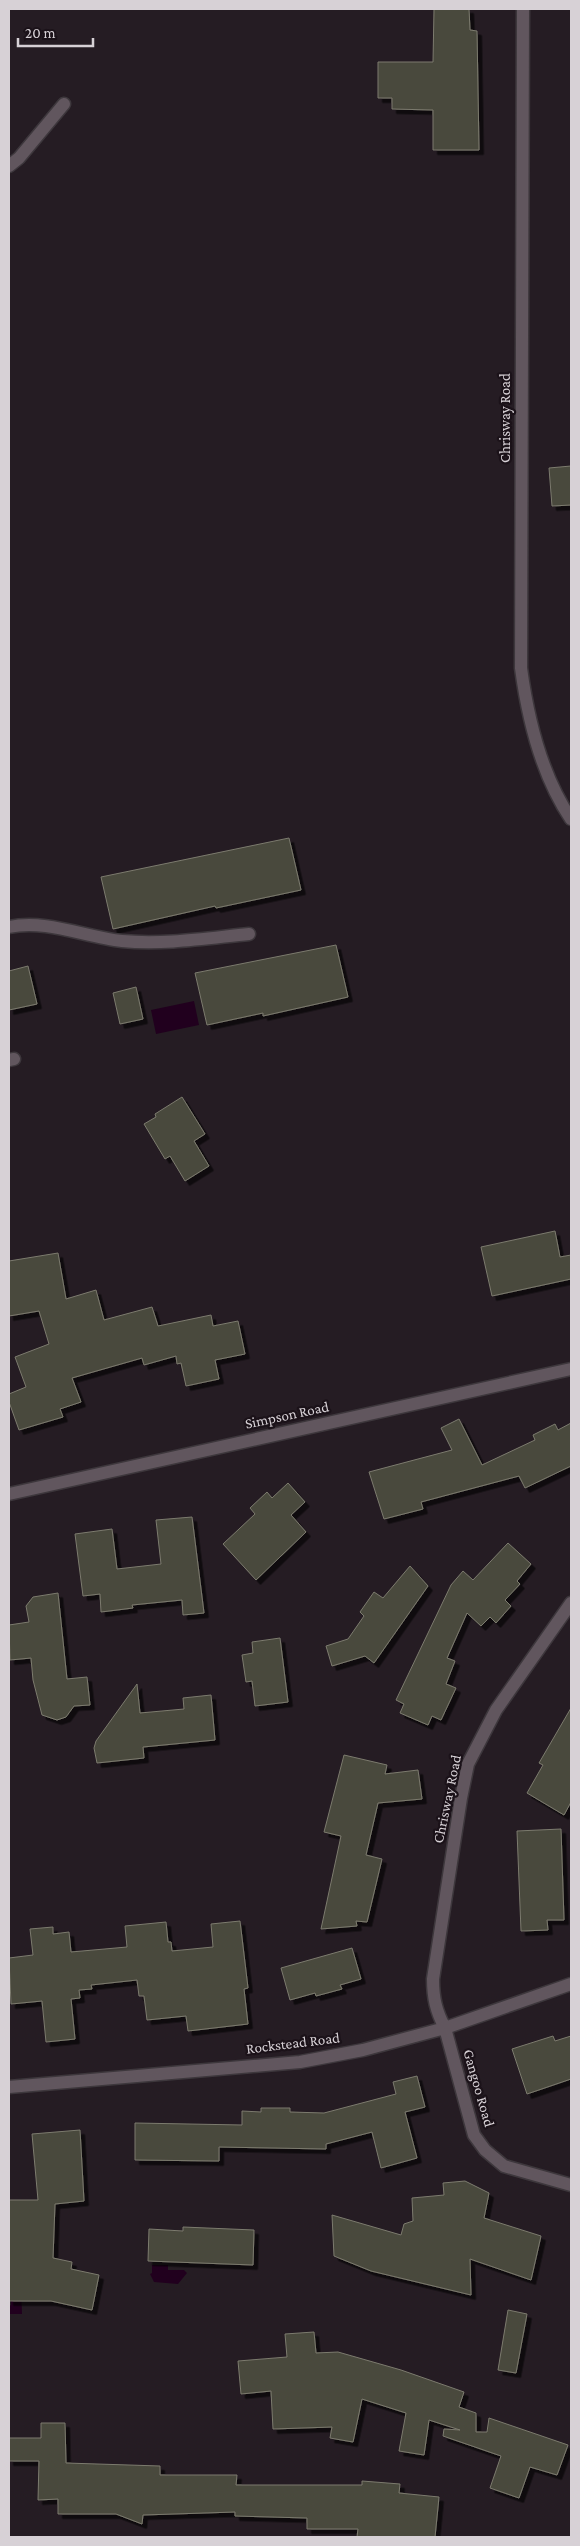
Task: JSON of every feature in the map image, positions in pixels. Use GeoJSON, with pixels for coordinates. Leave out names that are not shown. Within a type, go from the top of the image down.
{"type":"FeatureCollection","features":[{"type":"Feature","properties":{"kind":"street","name":"Chrisway Road"},"geometry":{"type":"LineString","coordinates":[[523,9],[521,668],[528,712],[545,767],[557,796],[571,818]]}},
{"type":"Feature","properties":{"kind":"street"},"geometry":{"type":"LineString","coordinates":[[9,166],[19,158],[64,104]]}},
{"type":"Feature","properties":{"kind":"street"},"geometry":{"type":"LineString","coordinates":[[9,927],[34,924],[125,941],[163,941],[249,934]]}},
{"type":"Feature","properties":{"kind":"street","name":"Simpson Road"},"geometry":{"type":"LineString","coordinates":[[9,1494],[571,1369]]}},
{"type":"Feature","properties":{"kind":"street","name":"Chrisway Road"},"geometry":{"type":"LineString","coordinates":[[444,2028],[433,1999],[433,1979],[460,1798],[468,1764],[496,1710],[571,1603]]}},
{"type":"Feature","properties":{"kind":"street","name":"Rockstead Road"},"geometry":{"type":"LineString","coordinates":[[9,2087],[300,2062],[364,2050],[444,2028],[571,1984]]}},
{"type":"Feature","properties":{"kind":"street","name":"Gangoo Road"},"geometry":{"type":"LineString","coordinates":[[444,2028],[474,2135],[485,2150],[504,2166],[571,2185]]}},
{"type":"Feature","properties":{"kind":"shaded area"},"geometry":{"type":"Polygon","coordinates":[[[194,1001],[199,1025],[156,1034],[151,1010],[194,1001]]]}},
{"type":"Feature","properties":{"kind":"shaded area"},"geometry":{"type":"Polygon","coordinates":[[[152,2265],[168,2265],[168,2270],[184,2270],[187,2273],[178,2284],[154,2282],[150,2274],[152,2273],[152,2265]]]}},
{"type":"Feature","properties":{"kind":"shaded area"},"geometry":{"type":"Polygon","coordinates":[[[10,2287],[21,2287],[22,2314],[9,2314],[9,2306],[11,2305],[10,2287]]]}},
{"type":"Feature","properties":{"kind":"building"},"geometry":{"type":"Polygon","coordinates":[[[434,9],[469,9],[470,30],[477,31],[479,150],[433,150],[433,110],[392,109],[392,98],[378,98],[378,62],[433,62],[434,9]]]}},
{"type":"Feature","properties":{"kind":"building"},"geometry":{"type":"Polygon","coordinates":[[[571,466],[571,505],[552,506],[549,468],[571,466]]]}},
{"type":"Feature","properties":{"kind":"building"},"geometry":{"type":"Polygon","coordinates":[[[289,838],[301,890],[216,908],[215,906],[113,929],[101,877],[289,838]]]}},
{"type":"Feature","properties":{"kind":"building"},"geometry":{"type":"Polygon","coordinates":[[[336,945],[348,997],[263,1016],[263,1013],[207,1025],[195,973],[336,945]]]}},
{"type":"Feature","properties":{"kind":"building"},"geometry":{"type":"Polygon","coordinates":[[[28,966],[37,1004],[9,1010],[9,971],[28,966]]]}},
{"type":"Feature","properties":{"kind":"building"},"geometry":{"type":"Polygon","coordinates":[[[136,987],[143,1019],[120,1024],[113,993],[136,987]]]}},
{"type":"Feature","properties":{"kind":"building"},"geometry":{"type":"Polygon","coordinates":[[[182,1097],[205,1134],[194,1141],[209,1166],[185,1181],[170,1156],[165,1159],[144,1124],[156,1117],[155,1114],[182,1097]]]}},
{"type":"Feature","properties":{"kind":"building"},"geometry":{"type":"Polygon","coordinates":[[[555,1231],[560,1257],[571,1255],[571,1279],[492,1296],[481,1247],[555,1231]]]}},
{"type":"Feature","properties":{"kind":"building"},"geometry":{"type":"Polygon","coordinates":[[[58,1253],[66,1299],[96,1290],[104,1320],[152,1307],[158,1326],[211,1315],[213,1326],[238,1321],[245,1354],[215,1360],[219,1379],[186,1386],[181,1363],[177,1364],[176,1356],[144,1365],[142,1358],[72,1378],[81,1402],[60,1409],[63,1417],[19,1430],[9,1402],[9,1394],[26,1387],[15,1357],[49,1344],[39,1311],[9,1316],[9,1261],[58,1253]]]}},
{"type":"Feature","properties":{"kind":"building"},"geometry":{"type":"Polygon","coordinates":[[[459,1419],[482,1465],[535,1440],[533,1435],[555,1424],[558,1430],[571,1423],[571,1466],[525,1488],[519,1476],[421,1502],[423,1509],[384,1519],[369,1472],[452,1450],[441,1428],[459,1419]]]}},
{"type":"Feature","properties":{"kind":"building"},"geometry":{"type":"Polygon","coordinates":[[[288,1483],[305,1502],[291,1515],[306,1532],[256,1580],[223,1544],[255,1514],[250,1508],[267,1492],[272,1498],[288,1483]]]}},
{"type":"Feature","properties":{"kind":"building"},"geometry":{"type":"Polygon","coordinates":[[[192,1517],[204,1613],[183,1615],[182,1600],[132,1605],[133,1608],[101,1612],[100,1594],[83,1596],[75,1534],[112,1529],[117,1569],[161,1564],[156,1520],[192,1517]]]}},
{"type":"Feature","properties":{"kind":"building"},"geometry":{"type":"Polygon","coordinates":[[[508,1543],[531,1564],[517,1581],[520,1584],[505,1600],[511,1606],[496,1623],[490,1617],[481,1626],[467,1613],[447,1658],[455,1661],[446,1684],[456,1688],[441,1720],[432,1716],[428,1725],[400,1713],[404,1704],[396,1700],[451,1585],[463,1571],[473,1580],[508,1543]]]}},
{"type":"Feature","properties":{"kind":"building"},"geometry":{"type":"Polygon","coordinates":[[[410,1566],[428,1586],[374,1663],[365,1656],[332,1666],[326,1646],[348,1639],[364,1616],[360,1612],[374,1592],[383,1598],[410,1566]]]}},
{"type":"Feature","properties":{"kind":"building"},"geometry":{"type":"Polygon","coordinates":[[[58,1593],[67,1679],[87,1677],[90,1705],[74,1706],[66,1717],[57,1720],[42,1715],[33,1680],[31,1658],[10,1660],[9,1625],[29,1622],[26,1606],[33,1597],[58,1593]]]}},
{"type":"Feature","properties":{"kind":"building"},"geometry":{"type":"Polygon","coordinates":[[[280,1638],[288,1702],[255,1706],[252,1681],[246,1682],[242,1655],[253,1653],[252,1642],[280,1638]]]}},
{"type":"Feature","properties":{"kind":"building"},"geometry":{"type":"Polygon","coordinates":[[[137,1684],[140,1713],[184,1709],[183,1698],[211,1695],[215,1740],[143,1747],[144,1758],[97,1763],[94,1748],[96,1741],[137,1684]]]}},
{"type":"Feature","properties":{"kind":"building"},"geometry":{"type":"Polygon","coordinates":[[[571,1708],[571,1802],[564,1815],[527,1793],[543,1765],[539,1763],[571,1708]]]}},
{"type":"Feature","properties":{"kind":"building"},"geometry":{"type":"Polygon","coordinates":[[[344,1755],[387,1765],[385,1774],[418,1770],[422,1799],[378,1803],[366,1855],[382,1859],[367,1922],[356,1921],[357,1926],[321,1929],[341,1836],[324,1832],[344,1755]]]}},
{"type":"Feature","properties":{"kind":"building"},"geometry":{"type":"Polygon","coordinates":[[[561,1829],[564,1920],[547,1920],[548,1930],[521,1931],[517,1831],[561,1829]]]}},
{"type":"Feature","properties":{"kind":"building"},"geometry":{"type":"Polygon","coordinates":[[[240,1921],[248,1988],[244,1989],[248,2024],[188,2031],[186,2016],[147,2020],[144,1996],[139,1996],[137,1980],[91,1985],[92,1989],[79,1990],[80,1998],[71,1999],[75,2039],[46,2042],[42,2001],[11,2004],[9,1958],[33,1955],[30,1929],[53,1927],[53,1934],[69,1932],[71,1952],[127,1947],[125,1926],[166,1922],[168,1942],[171,1942],[172,1951],[213,1947],[211,1924],[240,1921]]]}},
{"type":"Feature","properties":{"kind":"building"},"geometry":{"type":"Polygon","coordinates":[[[352,1948],[361,1979],[340,1985],[342,1989],[316,1996],[315,1993],[290,2000],[281,1968],[352,1948]]]}},
{"type":"Feature","properties":{"kind":"building"},"geometry":{"type":"Polygon","coordinates":[[[553,2036],[555,2041],[571,2036],[571,2079],[527,2094],[512,2049],[553,2036]]]}},
{"type":"Feature","properties":{"kind":"building"},"geometry":{"type":"Polygon","coordinates":[[[417,2076],[425,2107],[405,2112],[417,2158],[381,2168],[372,2132],[326,2144],[326,2149],[219,2147],[219,2161],[135,2160],[135,2123],[242,2125],[242,2111],[261,2112],[261,2108],[290,2108],[290,2112],[324,2113],[396,2094],[393,2082],[417,2076]]]}},
{"type":"Feature","properties":{"kind":"building"},"geometry":{"type":"Polygon","coordinates":[[[80,2130],[84,2201],[55,2204],[53,2258],[72,2262],[71,2269],[99,2275],[92,2310],[51,2301],[9,2301],[9,2200],[38,2200],[32,2134],[80,2130]]]}},
{"type":"Feature","properties":{"kind":"building"},"geometry":{"type":"Polygon","coordinates":[[[465,2181],[489,2193],[484,2218],[541,2236],[531,2280],[470,2259],[471,2295],[371,2271],[334,2256],[332,2215],[401,2235],[404,2224],[413,2221],[412,2198],[444,2195],[443,2183],[465,2181]]]}},
{"type":"Feature","properties":{"kind":"building"},"geometry":{"type":"Polygon","coordinates":[[[183,2227],[254,2230],[253,2265],[148,2261],[149,2229],[183,2231],[183,2227]]]}},
{"type":"Feature","properties":{"kind":"building"},"geometry":{"type":"Polygon","coordinates":[[[508,2310],[527,2314],[516,2373],[498,2370],[508,2310]]]}},
{"type":"Feature","properties":{"kind":"building"},"geometry":{"type":"Polygon","coordinates":[[[314,2332],[316,2353],[338,2352],[401,2370],[464,2392],[459,2407],[476,2413],[476,2432],[487,2432],[489,2418],[568,2445],[557,2475],[530,2467],[519,2498],[490,2488],[501,2456],[443,2436],[444,2429],[460,2430],[429,2420],[424,2455],[399,2451],[406,2413],[362,2399],[353,2442],[330,2438],[332,2427],[273,2429],[271,2391],[241,2394],[238,2361],[287,2357],[285,2334],[314,2332]]]}},
{"type":"Feature","properties":{"kind":"building"},"geometry":{"type":"Polygon","coordinates":[[[41,2423],[65,2423],[66,2463],[160,2466],[160,2475],[237,2475],[236,2485],[362,2485],[362,2481],[400,2484],[399,2493],[439,2497],[435,2537],[357,2537],[358,2529],[307,2529],[307,2518],[235,2516],[235,2512],[143,2515],[142,2524],[116,2514],[58,2514],[58,2499],[38,2500],[39,2461],[9,2461],[9,2438],[41,2438],[41,2423]]]}}]}
